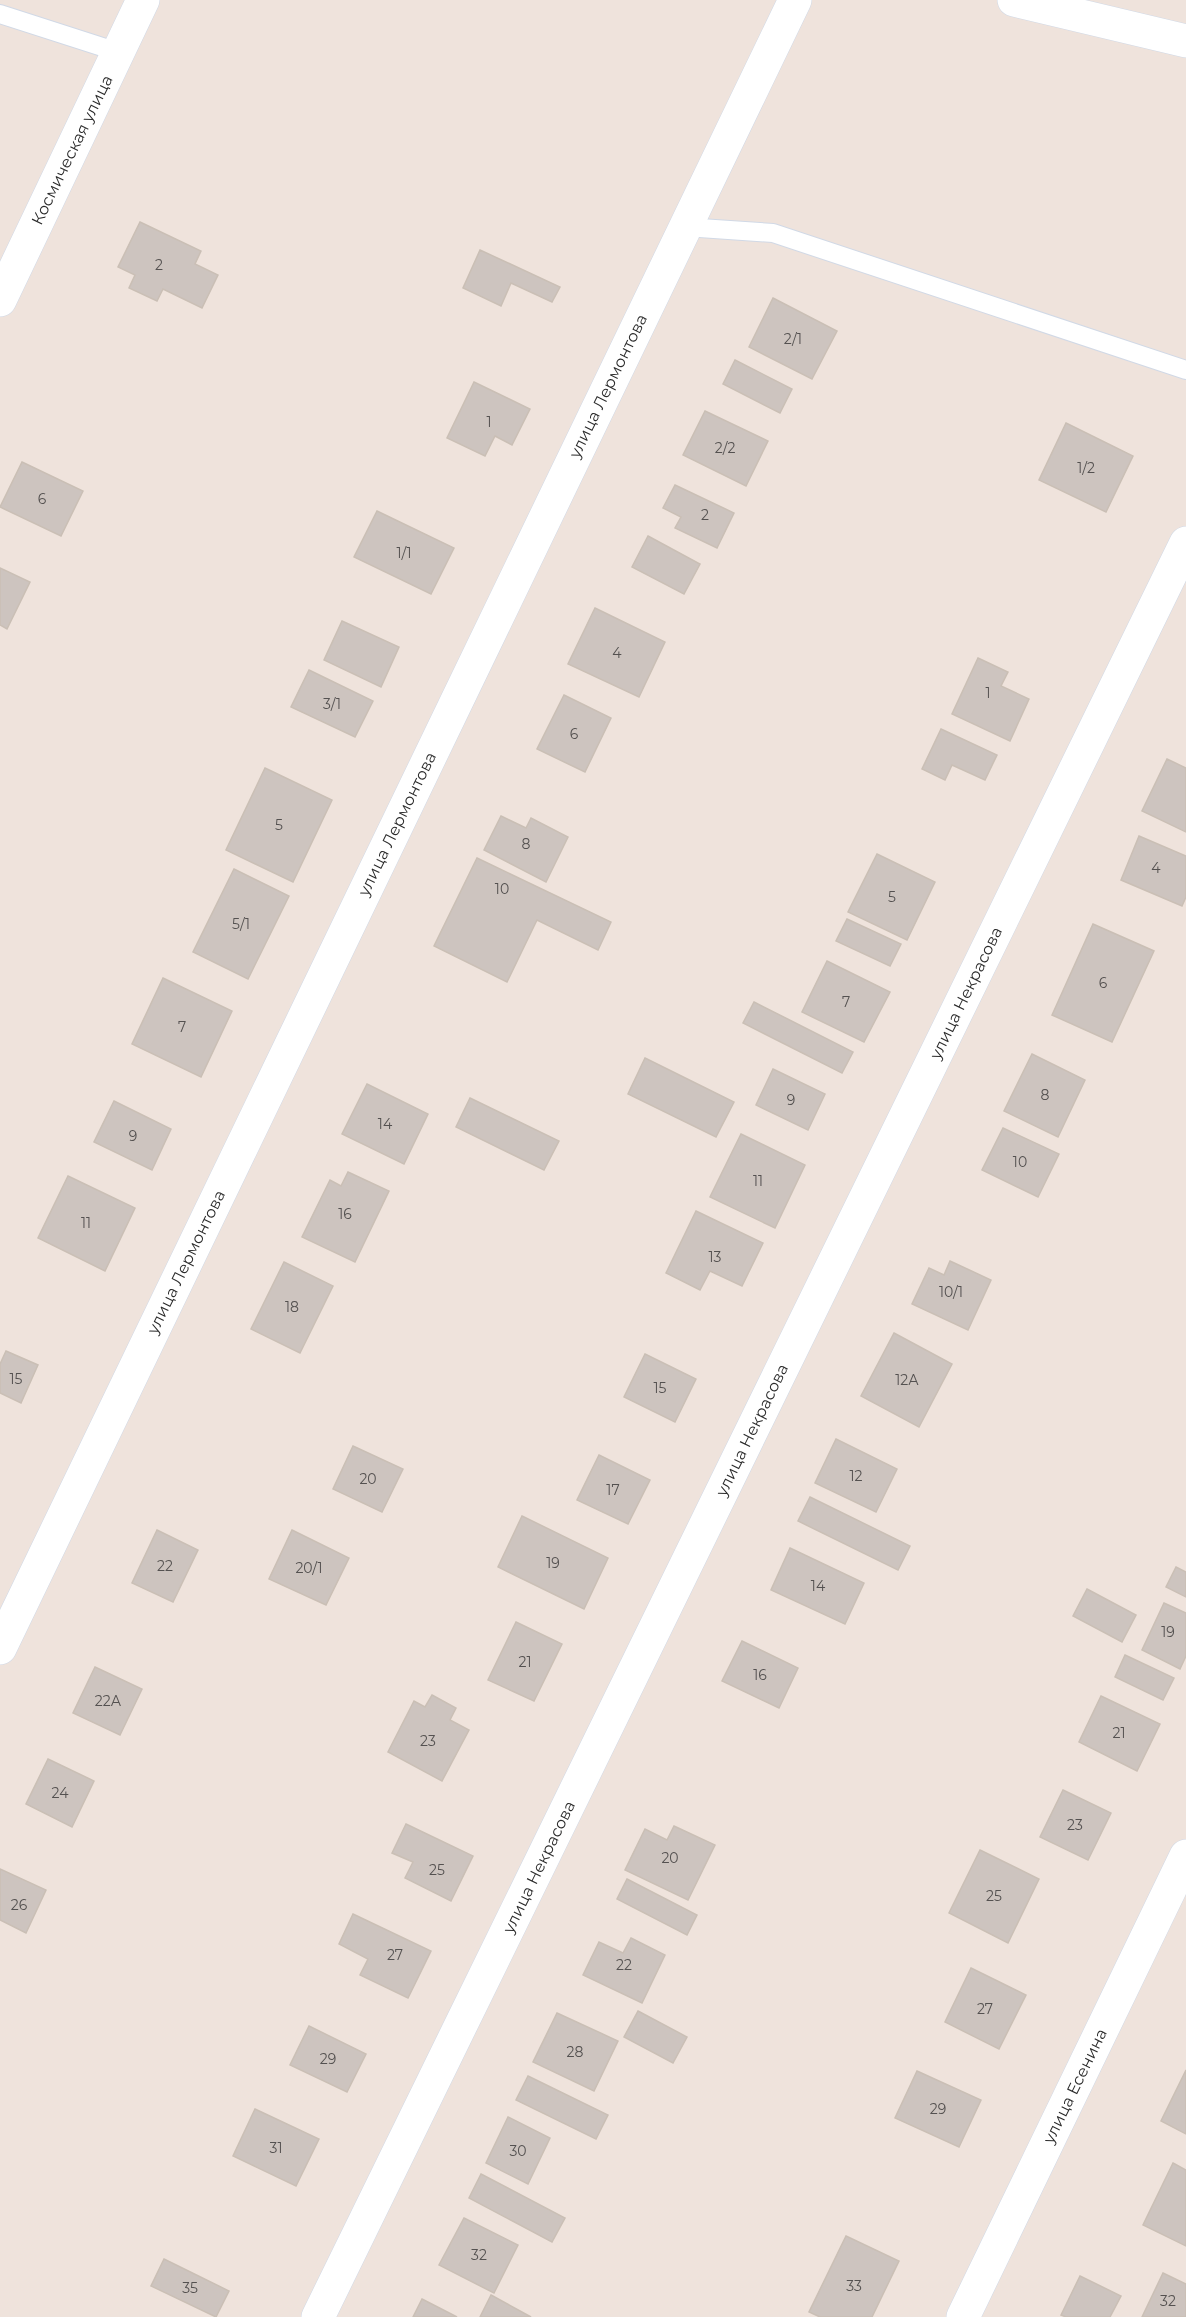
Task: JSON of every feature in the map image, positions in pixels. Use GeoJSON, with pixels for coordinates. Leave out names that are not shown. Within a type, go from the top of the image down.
{"type":"FeatureCollection","features":[{"type":"Feature","properties":{"kind":"street","name":"Космическая улица"},"geometry":{"type":"LineString","coordinates":[[0,300],[143,0]]}},
{"type":"Feature","properties":{"kind":"street","name":"улица Лермонтова"},"geometry":{"type":"LineString","coordinates":[[0,1648],[795,0]]}},
{"type":"Feature","properties":{"kind":"street"},"geometry":{"type":"LineString","coordinates":[[1014,0],[1186,40]]}},
{"type":"Feature","properties":{"kind":"street","name":"улица Некрасова"},"geometry":{"type":"LineString","coordinates":[[318,2317],[1186,543]]}},
{"type":"Feature","properties":{"kind":"street","name":"улица Есенина"},"geometry":{"type":"LineString","coordinates":[[963,2317],[1186,1856]]}},
{"type":"Feature","properties":{"kind":"lane"},"geometry":{"type":"LineString","coordinates":[[0,14],[118,52]]}},
{"type":"Feature","properties":{"kind":"lane"},"geometry":{"type":"LineString","coordinates":[[685,227],[772,233],[1186,370]]}},
{"type":"Feature","properties":{"kind":"building"},"geometry":{"type":"Polygon","coordinates":[[[140,222],[201,251],[195,264],[218,275],[202,308],[163,289],[157,301],[129,288],[135,275],[118,267],[140,222]]]}},
{"type":"Feature","properties":{"kind":"building"},"geometry":{"type":"Polygon","coordinates":[[[480,250],[560,287],[552,302],[511,283],[501,306],[463,288],[480,250]]]}},
{"type":"Feature","properties":{"kind":"building"},"geometry":{"type":"Polygon","coordinates":[[[773,298],[837,331],[812,379],[749,347],[773,298]]]}},
{"type":"Feature","properties":{"kind":"building"},"geometry":{"type":"Polygon","coordinates":[[[735,360],[792,389],[780,413],[723,384],[735,360]]]}},
{"type":"Feature","properties":{"kind":"building"},"geometry":{"type":"Polygon","coordinates":[[[474,382],[530,409],[512,445],[495,436],[485,456],[447,438],[474,382]]]}},
{"type":"Feature","properties":{"kind":"building"},"geometry":{"type":"Polygon","coordinates":[[[705,411],[768,441],[746,486],[683,455],[705,411]]]}},
{"type":"Feature","properties":{"kind":"building"},"geometry":{"type":"Polygon","coordinates":[[[1066,423],[1133,456],[1106,512],[1039,480],[1066,423]]]}},
{"type":"Feature","properties":{"kind":"building"},"geometry":{"type":"Polygon","coordinates":[[[22,462],[83,491],[61,536],[0,507],[22,462]]]}},
{"type":"Feature","properties":{"kind":"building"},"geometry":{"type":"Polygon","coordinates":[[[675,485],[734,513],[717,548],[675,528],[681,517],[663,508],[675,485]]]}},
{"type":"Feature","properties":{"kind":"building"},"geometry":{"type":"Polygon","coordinates":[[[377,511],[454,548],[431,594],[354,557],[377,511]]]}},
{"type":"Feature","properties":{"kind":"building"},"geometry":{"type":"Polygon","coordinates":[[[648,536],[700,564],[684,594],[632,567],[648,536]]]}},
{"type":"Feature","properties":{"kind":"building"},"geometry":{"type":"Polygon","coordinates":[[[0,568],[30,582],[7,629],[0,625],[0,568]]]}},
{"type":"Feature","properties":{"kind":"building"},"geometry":{"type":"Polygon","coordinates":[[[595,608],[665,642],[639,697],[568,664],[595,608]]]}},
{"type":"Feature","properties":{"kind":"building"},"geometry":{"type":"Polygon","coordinates":[[[342,621],[399,647],[381,687],[324,660],[342,621]]]}},
{"type":"Feature","properties":{"kind":"building"},"geometry":{"type":"Polygon","coordinates":[[[978,658],[1008,672],[1001,686],[1029,699],[1010,741],[952,714],[978,658]]]}},
{"type":"Feature","properties":{"kind":"building"},"geometry":{"type":"Polygon","coordinates":[[[309,670],[373,701],[355,737],[291,707],[309,670]]]}},
{"type":"Feature","properties":{"kind":"building"},"geometry":{"type":"Polygon","coordinates":[[[564,695],[611,718],[585,772],[537,749],[564,695]]]}},
{"type":"Feature","properties":{"kind":"building"},"geometry":{"type":"Polygon","coordinates":[[[941,729],[997,755],[985,780],[952,765],[945,780],[922,769],[941,729]]]}},
{"type":"Feature","properties":{"kind":"building"},"geometry":{"type":"Polygon","coordinates":[[[1167,759],[1186,768],[1186,832],[1142,811],[1167,759]]]}},
{"type":"Feature","properties":{"kind":"building"},"geometry":{"type":"Polygon","coordinates":[[[265,768],[332,800],[293,882],[226,850],[265,768]]]}},
{"type":"Feature","properties":{"kind":"building"},"geometry":{"type":"Polygon","coordinates":[[[501,816],[526,828],[531,818],[568,837],[546,882],[484,850],[501,816]]]}},
{"type":"Feature","properties":{"kind":"building"},"geometry":{"type":"Polygon","coordinates":[[[1139,836],[1186,856],[1186,897],[1182,906],[1121,880],[1139,836]]]}},
{"type":"Feature","properties":{"kind":"building"},"geometry":{"type":"Polygon","coordinates":[[[877,854],[935,882],[907,940],[848,912],[877,854]]]}},
{"type":"Feature","properties":{"kind":"building"},"geometry":{"type":"Polygon","coordinates":[[[477,858],[611,922],[598,950],[537,920],[507,982],[434,946],[477,858]]]}},
{"type":"Feature","properties":{"kind":"building"},"geometry":{"type":"Polygon","coordinates":[[[234,869],[289,896],[248,979],[193,952],[234,869]]]}},
{"type":"Feature","properties":{"kind":"building"},"geometry":{"type":"Polygon","coordinates":[[[847,919],[901,944],[890,966],[836,941],[847,919]]]}},
{"type":"Feature","properties":{"kind":"building"},"geometry":{"type":"Polygon","coordinates":[[[1093,924],[1154,951],[1112,1042],[1052,1015],[1093,924]]]}},
{"type":"Feature","properties":{"kind":"building"},"geometry":{"type":"Polygon","coordinates":[[[827,961],[890,992],[864,1042],[802,1012],[827,961]]]}},
{"type":"Feature","properties":{"kind":"building"},"geometry":{"type":"Polygon","coordinates":[[[163,978],[232,1011],[201,1077],[132,1044],[163,978]]]}},
{"type":"Feature","properties":{"kind":"building"},"geometry":{"type":"Polygon","coordinates":[[[754,1002],[853,1052],[842,1073],[743,1023],[754,1002]]]}},
{"type":"Feature","properties":{"kind":"building"},"geometry":{"type":"Polygon","coordinates":[[[1032,1054],[1085,1080],[1058,1137],[1004,1111],[1032,1054]]]}},
{"type":"Feature","properties":{"kind":"building"},"geometry":{"type":"Polygon","coordinates":[[[645,1058],[734,1102],[716,1137],[628,1094],[645,1058]]]}},
{"type":"Feature","properties":{"kind":"building"},"geometry":{"type":"Polygon","coordinates":[[[773,1069],[825,1094],[808,1130],[756,1105],[773,1069]]]}},
{"type":"Feature","properties":{"kind":"building"},"geometry":{"type":"Polygon","coordinates":[[[367,1084],[428,1114],[404,1164],[342,1134],[367,1084]]]}},
{"type":"Feature","properties":{"kind":"building"},"geometry":{"type":"Polygon","coordinates":[[[470,1098],[559,1141],[544,1170],[456,1127],[470,1098]]]}},
{"type":"Feature","properties":{"kind":"building"},"geometry":{"type":"Polygon","coordinates":[[[114,1101],[171,1129],[152,1170],[94,1142],[114,1101]]]}},
{"type":"Feature","properties":{"kind":"building"},"geometry":{"type":"Polygon","coordinates":[[[1003,1128],[1059,1154],[1038,1197],[982,1170],[1003,1128]]]}},
{"type":"Feature","properties":{"kind":"building"},"geometry":{"type":"Polygon","coordinates":[[[741,1134],[805,1165],[775,1228],[710,1197],[741,1134]]]}},
{"type":"Feature","properties":{"kind":"building"},"geometry":{"type":"Polygon","coordinates":[[[348,1172],[389,1191],[355,1262],[302,1237],[330,1180],[341,1186],[348,1172]]]}},
{"type":"Feature","properties":{"kind":"building"},"geometry":{"type":"Polygon","coordinates":[[[68,1176],[135,1208],[105,1271],[38,1238],[68,1176]]]}},
{"type":"Feature","properties":{"kind":"building"},"geometry":{"type":"Polygon","coordinates":[[[696,1211],[763,1243],[742,1286],[710,1271],[700,1290],[666,1273],[696,1211]]]}},
{"type":"Feature","properties":{"kind":"building"},"geometry":{"type":"Polygon","coordinates":[[[950,1261],[991,1280],[968,1330],[912,1304],[929,1268],[944,1275],[950,1261]]]}},
{"type":"Feature","properties":{"kind":"building"},"geometry":{"type":"Polygon","coordinates":[[[284,1262],[333,1286],[300,1353],[251,1329],[284,1262]]]}},
{"type":"Feature","properties":{"kind":"building"},"geometry":{"type":"Polygon","coordinates":[[[894,1333],[952,1364],[919,1427],[861,1396],[894,1333]]]}},
{"type":"Feature","properties":{"kind":"building"},"geometry":{"type":"Polygon","coordinates":[[[6,1351],[38,1365],[21,1403],[0,1393],[0,1364],[6,1351]]]}},
{"type":"Feature","properties":{"kind":"building"},"geometry":{"type":"Polygon","coordinates":[[[645,1354],[696,1379],[675,1422],[624,1397],[645,1354]]]}},
{"type":"Feature","properties":{"kind":"building"},"geometry":{"type":"Polygon","coordinates":[[[836,1439],[897,1469],[876,1512],[815,1483],[836,1439]]]}},
{"type":"Feature","properties":{"kind":"building"},"geometry":{"type":"Polygon","coordinates":[[[353,1446],[403,1469],[382,1512],[333,1489],[353,1446]]]}},
{"type":"Feature","properties":{"kind":"building"},"geometry":{"type":"Polygon","coordinates":[[[599,1455],[650,1480],[628,1524],[577,1500],[599,1455]]]}},
{"type":"Feature","properties":{"kind":"building"},"geometry":{"type":"Polygon","coordinates":[[[810,1497],[910,1546],[898,1570],[798,1521],[810,1497]]]}},
{"type":"Feature","properties":{"kind":"building"},"geometry":{"type":"Polygon","coordinates":[[[522,1516],[608,1558],[584,1609],[498,1567],[522,1516]]]}},
{"type":"Feature","properties":{"kind":"building"},"geometry":{"type":"Polygon","coordinates":[[[157,1530],[198,1550],[173,1602],[132,1583],[157,1530]]]}},
{"type":"Feature","properties":{"kind":"building"},"geometry":{"type":"Polygon","coordinates":[[[292,1530],[349,1558],[326,1605],[269,1579],[292,1530]]]}},
{"type":"Feature","properties":{"kind":"building"},"geometry":{"type":"Polygon","coordinates":[[[790,1548],[864,1583],[845,1624],[771,1590],[790,1548]]]}},
{"type":"Feature","properties":{"kind":"building"},"geometry":{"type":"Polygon","coordinates":[[[1176,1567],[1186,1572],[1186,1597],[1166,1587],[1176,1567]]]}},
{"type":"Feature","properties":{"kind":"building"},"geometry":{"type":"Polygon","coordinates":[[[1087,1589],[1136,1615],[1122,1642],[1073,1616],[1087,1589]]]}},
{"type":"Feature","properties":{"kind":"building"},"geometry":{"type":"Polygon","coordinates":[[[1164,1603],[1186,1613],[1186,1656],[1180,1669],[1142,1650],[1164,1603]]]}},
{"type":"Feature","properties":{"kind":"building"},"geometry":{"type":"Polygon","coordinates":[[[516,1622],[562,1644],[534,1701],[488,1680],[516,1622]]]}},
{"type":"Feature","properties":{"kind":"building"},"geometry":{"type":"Polygon","coordinates":[[[742,1641],[798,1668],[779,1708],[722,1681],[742,1641]]]}},
{"type":"Feature","properties":{"kind":"building"},"geometry":{"type":"Polygon","coordinates":[[[1125,1655],[1174,1678],[1163,1700],[1115,1677],[1125,1655]]]}},
{"type":"Feature","properties":{"kind":"building"},"geometry":{"type":"Polygon","coordinates":[[[95,1667],[142,1689],[120,1735],[73,1713],[95,1667]]]}},
{"type":"Feature","properties":{"kind":"building"},"geometry":{"type":"Polygon","coordinates":[[[432,1695],[456,1708],[450,1720],[469,1730],[442,1781],[388,1752],[414,1701],[425,1707],[432,1695]]]}},
{"type":"Feature","properties":{"kind":"building"},"geometry":{"type":"Polygon","coordinates":[[[1101,1696],[1160,1724],[1137,1771],[1079,1742],[1101,1696]]]}},
{"type":"Feature","properties":{"kind":"building"},"geometry":{"type":"Polygon","coordinates":[[[48,1759],[94,1781],[72,1827],[26,1804],[48,1759]]]}},
{"type":"Feature","properties":{"kind":"building"},"geometry":{"type":"Polygon","coordinates":[[[1063,1790],[1111,1813],[1088,1860],[1040,1837],[1063,1790]]]}},
{"type":"Feature","properties":{"kind":"building"},"geometry":{"type":"Polygon","coordinates":[[[406,1824],[473,1856],[451,1901],[405,1878],[413,1862],[392,1853],[406,1824]]]}},
{"type":"Feature","properties":{"kind":"building"},"geometry":{"type":"Polygon","coordinates":[[[674,1826],[715,1845],[688,1900],[625,1870],[645,1829],[667,1840],[674,1826]]]}},
{"type":"Feature","properties":{"kind":"building"},"geometry":{"type":"Polygon","coordinates":[[[980,1850],[1039,1879],[1008,1943],[949,1913],[980,1850]]]}},
{"type":"Feature","properties":{"kind":"building"},"geometry":{"type":"Polygon","coordinates":[[[0,1869],[46,1890],[26,1933],[0,1920],[0,1869]]]}},
{"type":"Feature","properties":{"kind":"building"},"geometry":{"type":"Polygon","coordinates":[[[627,1879],[697,1915],[687,1935],[617,1899],[627,1879]]]}},
{"type":"Feature","properties":{"kind":"building"},"geometry":{"type":"Polygon","coordinates":[[[353,1914],[431,1951],[408,1998],[360,1975],[368,1959],[339,1944],[353,1914]]]}},
{"type":"Feature","properties":{"kind":"building"},"geometry":{"type":"Polygon","coordinates":[[[631,1938],[665,1955],[642,2003],[583,1975],[599,1942],[623,1953],[631,1938]]]}},
{"type":"Feature","properties":{"kind":"building"},"geometry":{"type":"Polygon","coordinates":[[[971,1968],[1026,1995],[999,2049],[945,2022],[971,1968]]]}},
{"type":"Feature","properties":{"kind":"building"},"geometry":{"type":"Polygon","coordinates":[[[638,2011],[687,2037],[673,2063],[624,2037],[638,2011]]]}},
{"type":"Feature","properties":{"kind":"building"},"geometry":{"type":"Polygon","coordinates":[[[557,2013],[618,2041],[594,2091],[533,2062],[557,2013]]]}},
{"type":"Feature","properties":{"kind":"building"},"geometry":{"type":"Polygon","coordinates":[[[309,2026],[366,2054],[347,2092],[290,2065],[309,2026]]]}},
{"type":"Feature","properties":{"kind":"building"},"geometry":{"type":"Polygon","coordinates":[[[1186,2070],[1186,2134],[1161,2121],[1186,2070]]]}},
{"type":"Feature","properties":{"kind":"building"},"geometry":{"type":"Polygon","coordinates":[[[917,2071],[981,2100],[959,2147],[895,2118],[917,2071]]]}},
{"type":"Feature","properties":{"kind":"building"},"geometry":{"type":"Polygon","coordinates":[[[528,2076],[608,2115],[596,2139],[516,2100],[528,2076]]]}},
{"type":"Feature","properties":{"kind":"building"},"geometry":{"type":"Polygon","coordinates":[[[255,2109],[319,2139],[296,2186],[233,2156],[255,2109]]]}},
{"type":"Feature","properties":{"kind":"building"},"geometry":{"type":"Polygon","coordinates":[[[508,2117],[550,2138],[528,2184],[486,2163],[508,2117]]]}},
{"type":"Feature","properties":{"kind":"building"},"geometry":{"type":"Polygon","coordinates":[[[1173,2163],[1186,2170],[1186,2246],[1143,2225],[1173,2163]]]}},
{"type":"Feature","properties":{"kind":"building"},"geometry":{"type":"Polygon","coordinates":[[[481,2174],[565,2218],[552,2242],[469,2198],[481,2174]]]}},
{"type":"Feature","properties":{"kind":"building"},"geometry":{"type":"Polygon","coordinates":[[[464,2218],[518,2245],[494,2293],[439,2265],[464,2218]]]}},
{"type":"Feature","properties":{"kind":"building"},"geometry":{"type":"Polygon","coordinates":[[[846,2236],[899,2261],[872,2317],[820,2317],[809,2312],[846,2236]]]}},
{"type":"Feature","properties":{"kind":"building"},"geometry":{"type":"Polygon","coordinates":[[[164,2259],[229,2291],[216,2317],[151,2286],[164,2259]]]}},
{"type":"Feature","properties":{"kind":"building"},"geometry":{"type":"Polygon","coordinates":[[[1163,2273],[1186,2284],[1186,2317],[1142,2317],[1163,2273]]]}},
{"type":"Feature","properties":{"kind":"building"},"geometry":{"type":"Polygon","coordinates":[[[1080,2276],[1121,2296],[1110,2317],[1061,2315],[1080,2276]]]}},
{"type":"Feature","properties":{"kind":"building"},"geometry":{"type":"Polygon","coordinates":[[[491,2295],[531,2317],[480,2317],[491,2295]]]}},
{"type":"Feature","properties":{"kind":"building"},"geometry":{"type":"Polygon","coordinates":[[[422,2299],[457,2317],[413,2317],[422,2299]]]}}]}
